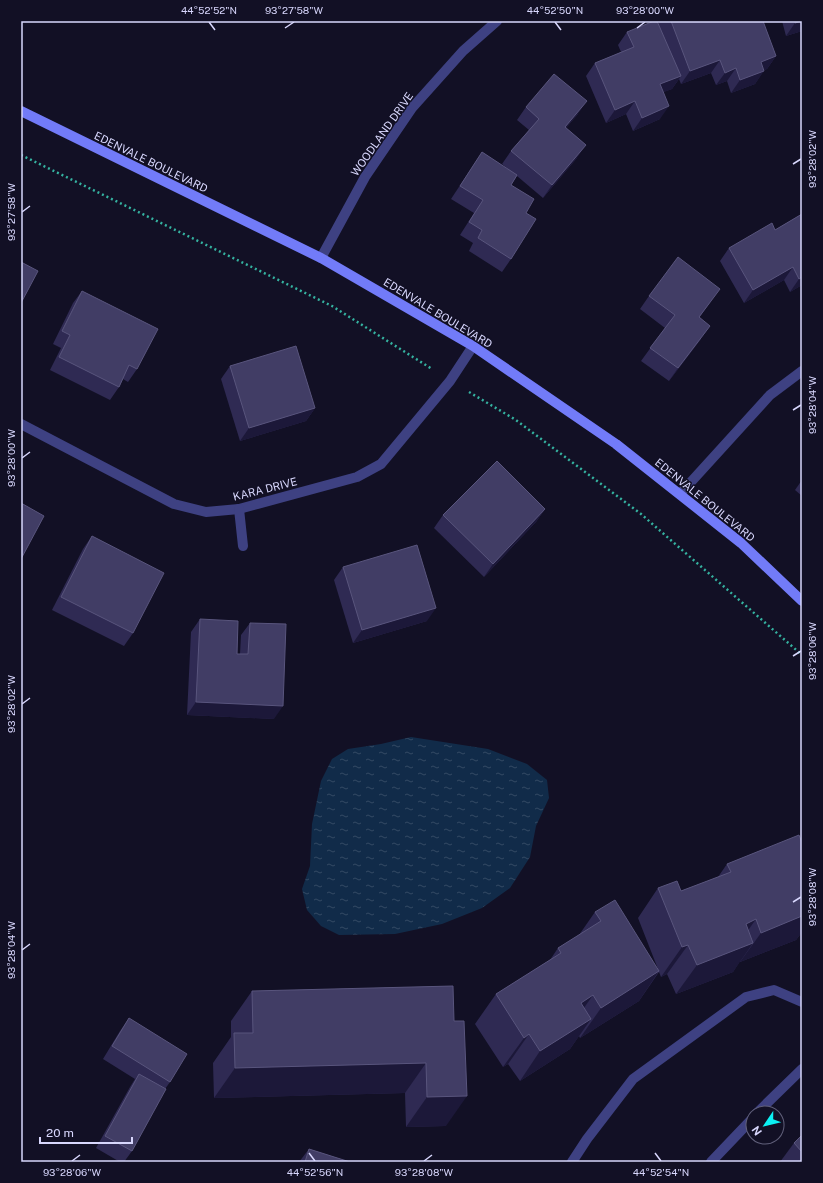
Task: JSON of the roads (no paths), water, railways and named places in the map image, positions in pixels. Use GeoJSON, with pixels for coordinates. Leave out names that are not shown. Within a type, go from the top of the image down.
{"type":"FeatureCollection","features":[{"type":"Feature","properties":{"kind":"street","name":"WOODLAND DRIVE"},"geometry":{"type":"LineString","coordinates":[[321,258],[366,178],[412,108],[463,51],[497,21]]}},
{"type":"Feature","properties":{"kind":"street","name":"EDENVALE BOULEVARD"},"geometry":{"type":"LineString","coordinates":[[21,111],[321,258],[473,346],[616,444],[740,543],[802,601]]}},
{"type":"Feature","properties":{"kind":"street","name":"KARA DRIVE"},"geometry":{"type":"LineString","coordinates":[[21,424],[174,504],[206,512],[239,509],[357,477],[381,464],[450,381],[473,346]]}},
{"type":"Feature","properties":{"kind":"street"},"geometry":{"type":"LineString","coordinates":[[680,494],[770,395],[802,371]]}},
{"type":"Feature","properties":{"kind":"street"},"geometry":{"type":"LineString","coordinates":[[239,509],[243,546]]}},
{"type":"Feature","properties":{"kind":"street"},"geometry":{"type":"LineString","coordinates":[[572,1162],[633,1079],[746,997],[774,990],[802,1002]]}},
{"type":"Feature","properties":{"kind":"street"},"geometry":{"type":"LineString","coordinates":[[765,1105],[802,1069]]}},
{"type":"Feature","properties":{"kind":"street"},"geometry":{"type":"LineString","coordinates":[[711,1162],[745,1126]]}},
{"type":"Feature","properties":{"kind":"water"},"geometry":{"type":"Polygon","coordinates":[[[411,737],[488,749],[527,764],[547,780],[549,798],[536,826],[530,857],[510,888],[482,908],[442,924],[395,934],[339,935],[321,926],[307,910],[302,889],[310,866],[312,824],[321,781],[332,759],[348,749],[381,744],[411,737]]]}}]}
